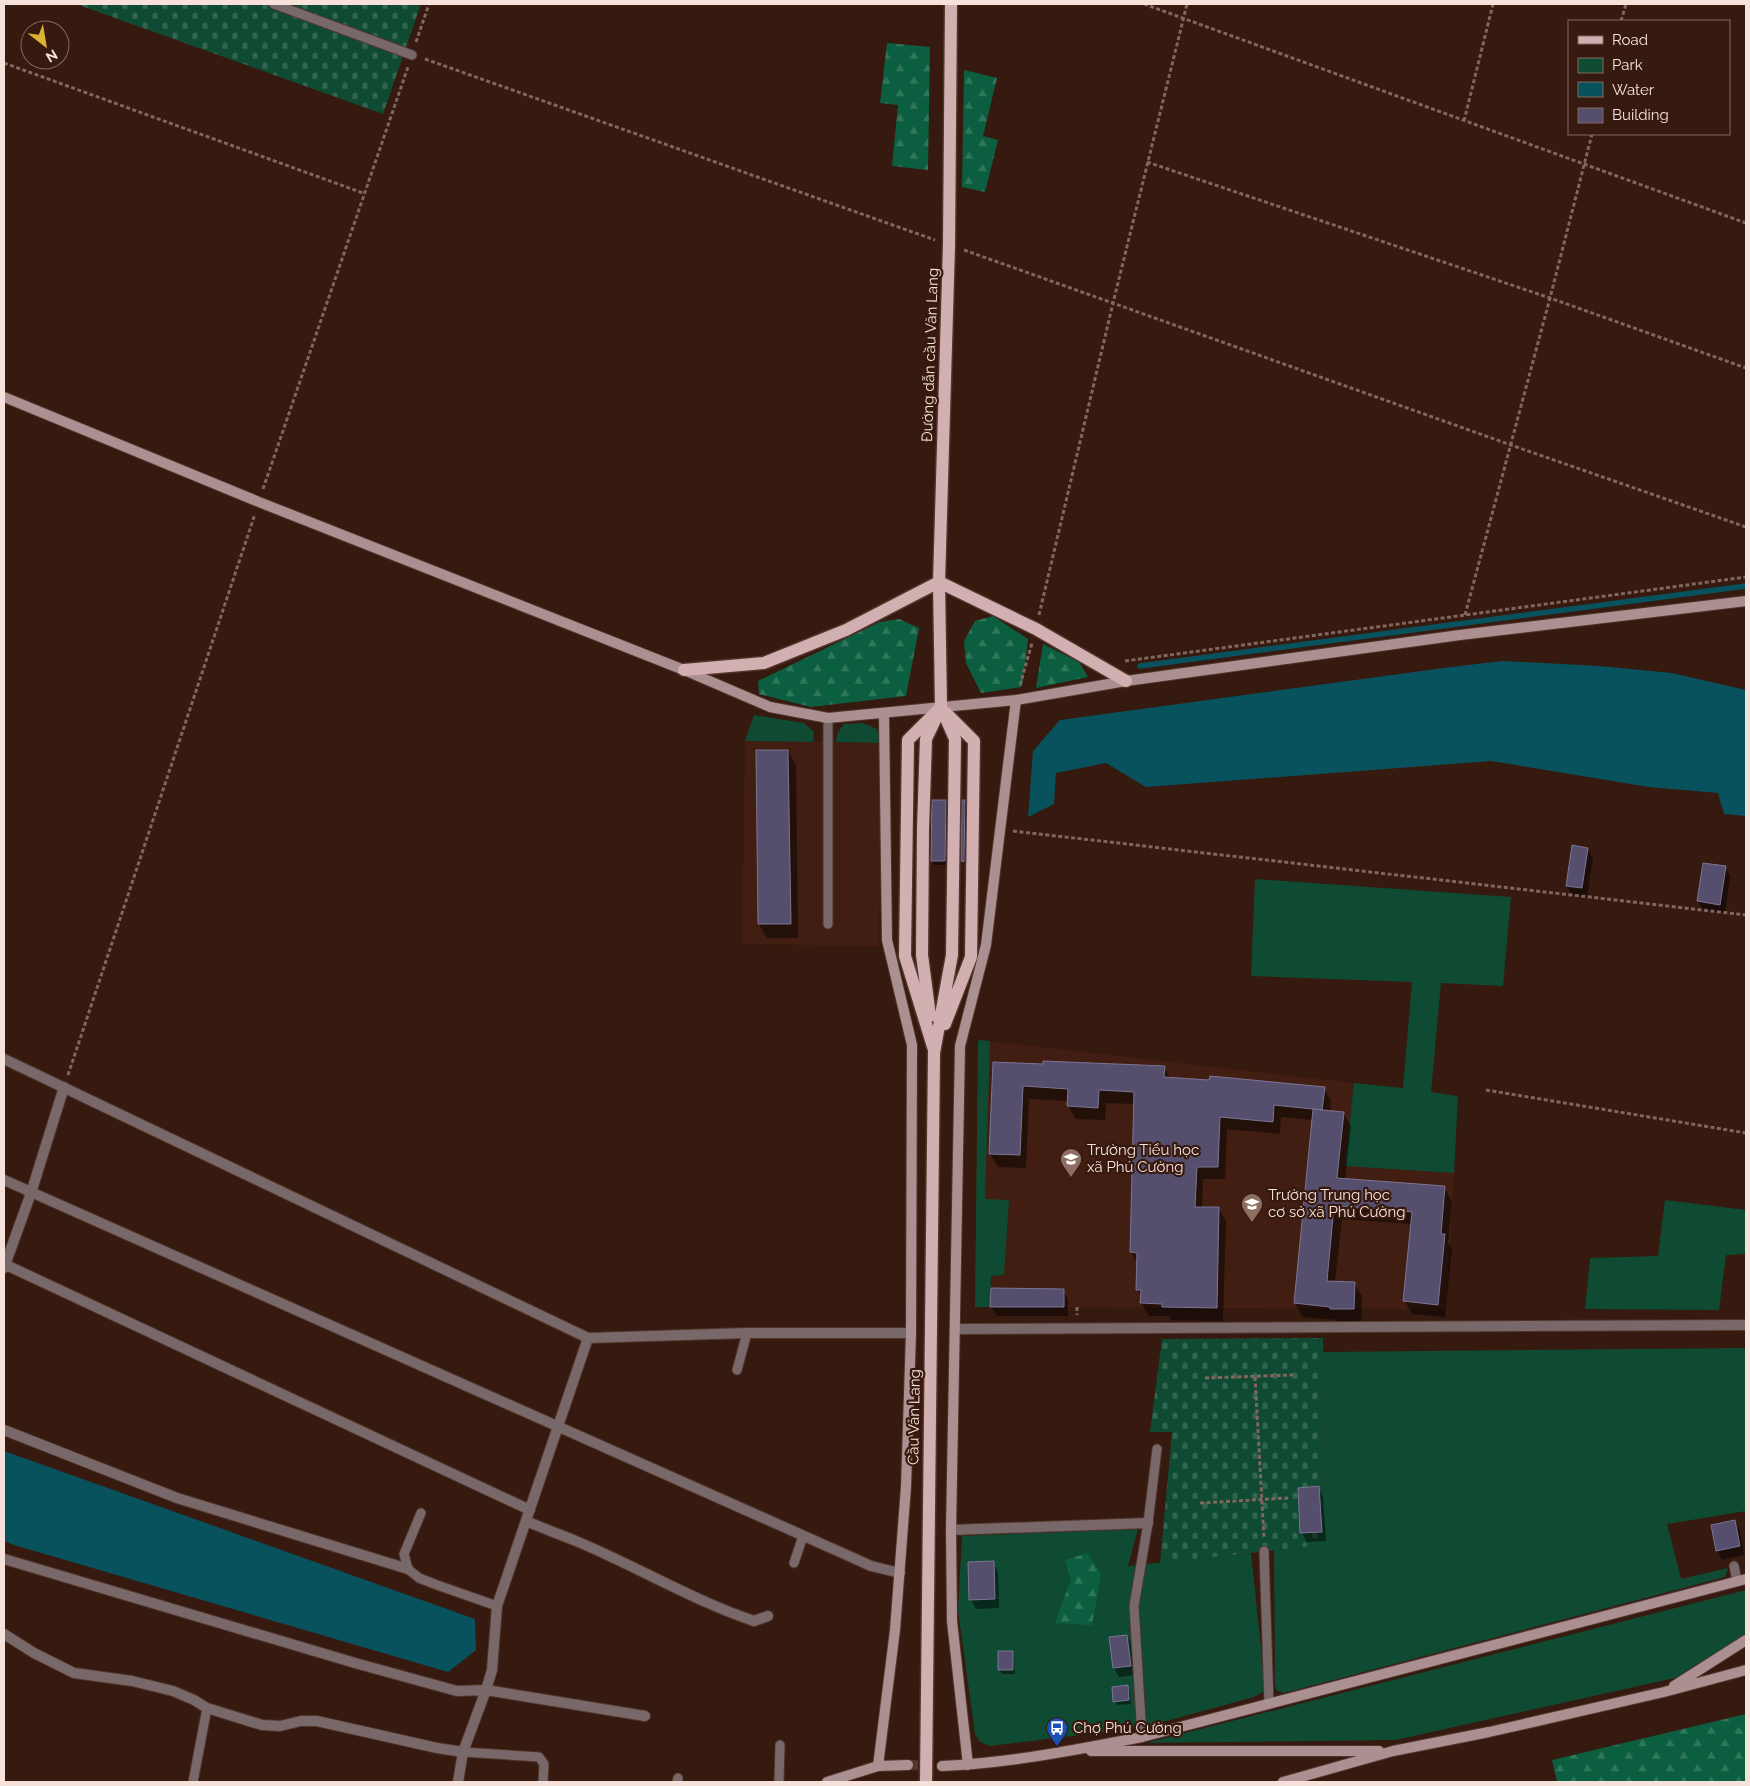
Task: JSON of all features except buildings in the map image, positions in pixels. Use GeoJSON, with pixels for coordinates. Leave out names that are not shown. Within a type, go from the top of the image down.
{"type":"FeatureCollection","features":[{"type":"Feature","properties":{"kind":"main road","name":"Đường dẫn cầu Văn Lang"},"geometry":{"type":"LineString","coordinates":[[941,707],[939,582],[949,245],[951,4]]}},
{"type":"Feature","properties":{"kind":"main road"},"geometry":{"type":"LineString","coordinates":[[4,397],[258,502],[684,670],[770,707],[828,718],[1016,700],[1126,681],[1460,635],[1746,601]]}},
{"type":"Feature","properties":{"kind":"main road"},"geometry":{"type":"LineString","coordinates":[[684,670],[764,663],[846,630],[939,582],[1036,629],[1126,681]]}},
{"type":"Feature","properties":{"kind":"main road"},"geometry":{"type":"LineString","coordinates":[[968,1765],[952,1621],[951,1530],[960,1046],[986,945],[1016,700]]}},
{"type":"Feature","properties":{"kind":"main road"},"geometry":{"type":"LineString","coordinates":[[934,1053],[922,956],[924,820],[926,739],[941,707]]}},
{"type":"Feature","properties":{"kind":"main road"},"geometry":{"type":"LineString","coordinates":[[934,1053],[952,955],[955,739],[941,707]]}},
{"type":"Feature","properties":{"kind":"main road"},"geometry":{"type":"LineString","coordinates":[[934,1053],[971,957],[974,740],[941,707]]}},
{"type":"Feature","properties":{"kind":"main road"},"geometry":{"type":"LineString","coordinates":[[878,1766],[900,1574],[906,1487],[911,1333],[912,1045],[887,940],[884,713]]}},
{"type":"Feature","properties":{"kind":"main road","name":"Cầu Văn Lang"},"geometry":{"type":"LineString","coordinates":[[926,1782],[934,1053]]}},
{"type":"Feature","properties":{"kind":"main road"},"geometry":{"type":"LineString","coordinates":[[942,1766],[968,1765],[1069,1751],[1142,1737],[1742,1580]]}},
{"type":"Feature","properties":{"kind":"main road"},"geometry":{"type":"LineString","coordinates":[[1664,1692],[1746,1640]]}},
{"type":"Feature","properties":{"kind":"main road"},"geometry":{"type":"LineString","coordinates":[[1283,1782],[1393,1751],[1489,1732],[1664,1692],[1746,1670]]}},
{"type":"Feature","properties":{"kind":"main road"},"geometry":{"type":"LineString","coordinates":[[1069,1751],[1393,1751]]}},
{"type":"Feature","properties":{"kind":"main road"},"geometry":{"type":"LineString","coordinates":[[827,1782],[878,1766],[908,1765]]}},
{"type":"Feature","properties":{"kind":"main road"},"geometry":{"type":"LineString","coordinates":[[840,1782],[855,1773]]}},
{"type":"Feature","properties":{"kind":"street"},"geometry":{"type":"LineString","coordinates":[[4,1059],[588,1338],[747,1332],[911,1333]]}},
{"type":"Feature","properties":{"kind":"street"},"geometry":{"type":"LineString","coordinates":[[64,1087],[31,1193],[4,1265],[530,1510]]}},
{"type":"Feature","properties":{"kind":"street"},"geometry":{"type":"LineString","coordinates":[[4,1180],[871,1566],[900,1574]]}},
{"type":"Feature","properties":{"kind":"street"},"geometry":{"type":"LineString","coordinates":[[956,1328],[1746,1325]]}},
{"type":"Feature","properties":{"kind":"street"},"geometry":{"type":"LineString","coordinates":[[458,1782],[462,1752],[492,1670],[497,1606],[588,1338]]}},
{"type":"Feature","properties":{"kind":"street"},"geometry":{"type":"LineString","coordinates":[[4,1430],[177,1498],[408,1569]]}},
{"type":"Feature","properties":{"kind":"street"},"geometry":{"type":"LineString","coordinates":[[526,1522],[577,1541],[677,1590],[742,1617],[754,1621],[768,1616]]}},
{"type":"Feature","properties":{"kind":"street"},"geometry":{"type":"LineString","coordinates":[[951,1530],[1148,1523]]}},
{"type":"Feature","properties":{"kind":"street"},"geometry":{"type":"LineString","coordinates":[[4,1558],[355,1663],[457,1691],[486,1690],[645,1716]]}},
{"type":"Feature","properties":{"kind":"street"},"geometry":{"type":"LineString","coordinates":[[4,1634],[34,1653],[74,1673],[132,1682],[173,1691],[207,1708],[262,1725],[280,1726],[301,1721],[317,1721],[436,1748],[462,1752]]}},
{"type":"Feature","properties":{"kind":"lane"},"geometry":{"type":"LineString","coordinates":[[274,4],[412,55]]}},
{"type":"Feature","properties":{"kind":"lane"},"geometry":{"type":"LineString","coordinates":[[828,718],[828,924]]}},
{"type":"Feature","properties":{"kind":"lane"},"geometry":{"type":"LineString","coordinates":[[737,1370],[747,1332]]}},
{"type":"Feature","properties":{"kind":"lane"},"geometry":{"type":"LineString","coordinates":[[1142,1737],[1134,1606],[1148,1523],[1157,1449]]}},
{"type":"Feature","properties":{"kind":"lane"},"geometry":{"type":"LineString","coordinates":[[421,1513],[404,1554],[408,1569],[419,1578],[497,1606]]}},
{"type":"Feature","properties":{"kind":"lane"},"geometry":{"type":"LineString","coordinates":[[794,1563],[803,1536]]}},
{"type":"Feature","properties":{"kind":"lane"},"geometry":{"type":"LineString","coordinates":[[1264,1552],[1270,1704]]}},
{"type":"Feature","properties":{"kind":"lane"},"geometry":{"type":"LineString","coordinates":[[1734,1566],[1742,1580]]}},
{"type":"Feature","properties":{"kind":"lane"},"geometry":{"type":"LineString","coordinates":[[193,1782],[207,1708]]}},
{"type":"Feature","properties":{"kind":"lane"},"geometry":{"type":"LineString","coordinates":[[779,1782],[780,1745]]}},
{"type":"Feature","properties":{"kind":"lane"},"geometry":{"type":"LineString","coordinates":[[462,1752],[539,1758],[544,1764],[543,1782]]}},
{"type":"Feature","properties":{"kind":"path"},"geometry":{"type":"LineString","coordinates":[[64,1087],[258,502],[429,4]]}},
{"type":"Feature","properties":{"kind":"path"},"geometry":{"type":"LineString","coordinates":[[1144,4],[1746,223]]}},
{"type":"Feature","properties":{"kind":"path"},"geometry":{"type":"LineString","coordinates":[[1016,700],[1036,629],[1147,162],[1187,4]]}},
{"type":"Feature","properties":{"kind":"path"},"geometry":{"type":"LineString","coordinates":[[1464,121],[1493,4]]}},
{"type":"Feature","properties":{"kind":"path"},"geometry":{"type":"LineString","coordinates":[[1621,20],[1626,4]]}},
{"type":"Feature","properties":{"kind":"path"},"geometry":{"type":"LineString","coordinates":[[412,55],[1746,527]]}},
{"type":"Feature","properties":{"kind":"path"},"geometry":{"type":"LineString","coordinates":[[4,63],[364,193]]}},
{"type":"Feature","properties":{"kind":"path"},"geometry":{"type":"LineString","coordinates":[[1460,635],[1592,135]]}},
{"type":"Feature","properties":{"kind":"path"},"geometry":{"type":"LineString","coordinates":[[1147,162],[1550,298],[1746,368]]}},
{"type":"Feature","properties":{"kind":"path"},"geometry":{"type":"LineString","coordinates":[[1098,665],[1746,577]]}},
{"type":"Feature","properties":{"kind":"path"},"geometry":{"type":"LineString","coordinates":[[1000,829],[1746,916]]}},
{"type":"Feature","properties":{"kind":"path"},"geometry":{"type":"LineString","coordinates":[[1486,1090],[1746,1133]]}},
{"type":"Feature","properties":{"kind":"path"},"geometry":{"type":"LineString","coordinates":[[1206,1378],[1292,1375]]}},
{"type":"Feature","properties":{"kind":"path"},"geometry":{"type":"LineString","coordinates":[[1255,1376],[1264,1552]]}},
{"type":"Feature","properties":{"kind":"path"},"geometry":{"type":"LineString","coordinates":[[1200,1504],[1288,1498]]}},
{"type":"Feature","properties":{"kind":"shaded area"},"geometry":{"type":"Polygon","coordinates":[[[745,741],[882,743],[879,946],[742,944],[745,741]]]}},
{"type":"Feature","properties":{"kind":"shaded area"},"geometry":{"type":"Polygon","coordinates":[[[978,1040],[1354,1083],[1345,1165],[1454,1173],[1446,1309],[975,1307],[978,1040]]]}},
{"type":"Feature","properties":{"kind":"green space"},"geometry":{"type":"Polygon","coordinates":[[[76,4],[421,4],[383,114],[76,4]]]}},
{"type":"Feature","properties":{"kind":"green space"},"geometry":{"type":"Polygon","coordinates":[[[887,43],[930,47],[928,170],[892,166],[898,105],[880,103],[887,43]]]}},
{"type":"Feature","properties":{"kind":"green space"},"geometry":{"type":"Polygon","coordinates":[[[964,70],[997,78],[983,136],[998,140],[985,192],[962,187],[964,70]]]}},
{"type":"Feature","properties":{"kind":"green space"},"geometry":{"type":"Polygon","coordinates":[[[993,616],[1028,639],[1022,687],[981,693],[966,663],[964,641],[975,621],[993,616]]]}},
{"type":"Feature","properties":{"kind":"green space"},"geometry":{"type":"Polygon","coordinates":[[[899,619],[919,628],[906,696],[811,707],[759,694],[758,681],[880,622],[899,619]]]}},
{"type":"Feature","properties":{"kind":"green space"},"geometry":{"type":"Polygon","coordinates":[[[1043,644],[1079,662],[1088,677],[1036,688],[1043,644]]]}},
{"type":"Feature","properties":{"kind":"green space"},"geometry":{"type":"Polygon","coordinates":[[[754,715],[804,723],[814,732],[813,742],[745,741],[754,715]]]}},
{"type":"Feature","properties":{"kind":"green space"},"geometry":{"type":"Polygon","coordinates":[[[863,723],[877,729],[882,743],[836,742],[837,734],[844,724],[863,723]]]}},
{"type":"Feature","properties":{"kind":"green space"},"geometry":{"type":"Polygon","coordinates":[[[1255,879],[1511,897],[1503,986],[1441,983],[1431,1092],[1458,1096],[1454,1173],[1345,1166],[1354,1083],[1403,1088],[1412,982],[1251,976],[1255,879]]]}},
{"type":"Feature","properties":{"kind":"green space"},"geometry":{"type":"Polygon","coordinates":[[[978,1040],[990,1041],[985,1199],[1009,1200],[1004,1275],[991,1276],[990,1307],[975,1307],[978,1040]]]}},
{"type":"Feature","properties":{"kind":"green space"},"geometry":{"type":"Polygon","coordinates":[[[1665,1200],[1746,1210],[1746,1254],[1726,1255],[1719,1310],[1585,1309],[1590,1258],[1658,1256],[1665,1200]]]}},
{"type":"Feature","properties":{"kind":"green space"},"geometry":{"type":"Polygon","coordinates":[[[1323,1338],[1322,1545],[1160,1563],[1172,1432],[1150,1432],[1162,1339],[1323,1338]]]}},
{"type":"Feature","properties":{"kind":"green space"},"geometry":{"type":"Polygon","coordinates":[[[1746,1348],[1746,1511],[1667,1524],[1681,1579],[1728,1568],[1725,1577],[1284,1693],[1277,1691],[1275,1686],[1274,1550],[1322,1545],[1323,1352],[1746,1348]]]}},
{"type":"Feature","properties":{"kind":"green space"},"geometry":{"type":"Polygon","coordinates":[[[1138,1529],[1128,1566],[1251,1553],[1265,1686],[1263,1692],[1254,1697],[1155,1724],[1122,1730],[990,1746],[980,1742],[975,1734],[958,1610],[962,1536],[1138,1529]]]}},
{"type":"Feature","properties":{"kind":"green space"},"geometry":{"type":"Polygon","coordinates":[[[1088,1553],[1101,1575],[1092,1625],[1055,1623],[1071,1579],[1065,1560],[1088,1553]]]}},
{"type":"Feature","properties":{"kind":"green space"},"geometry":{"type":"Polygon","coordinates":[[[1746,1590],[1746,1635],[1679,1677],[1396,1740],[1146,1743],[1746,1590]]]}},
{"type":"Feature","properties":{"kind":"green space"},"geometry":{"type":"Polygon","coordinates":[[[1746,1714],[1746,1782],[1557,1782],[1552,1760],[1746,1714]]]}},
{"type":"Feature","properties":{"kind":"water"},"geometry":{"type":"Polygon","coordinates":[[[1503,661],[1599,666],[1672,673],[1746,690],[1746,816],[1724,814],[1718,793],[1649,787],[1491,761],[1146,787],[1106,763],[1056,773],[1054,804],[1028,817],[1033,751],[1060,720],[1503,661]]]}},
{"type":"Feature","properties":{"kind":"water"},"geometry":{"type":"Polygon","coordinates":[[[4,1451],[475,1619],[476,1650],[448,1672],[4,1541],[4,1451]]]}},
{"type":"Feature","properties":{"kind":"waterway"},"geometry":{"type":"LineString","coordinates":[[1140,666],[1746,586]]}},
{"type":"Feature","properties":{"kind":"tunnel"},"geometry":{"type":"LineString","coordinates":[[908,1765],[942,1766]]}},
{"type":"Feature","properties":{"kind":"place","name":"Trường Tiểu học xã Phú Cường"},"geometry":{"type":"Point","coordinates":[1071,1178]}},
{"type":"Feature","properties":{"kind":"place","name":"Trường Trung học cơ sở xã Phú Cường"},"geometry":{"type":"Point","coordinates":[1252,1223]}},
{"type":"Feature","properties":{"kind":"place","name":"Chợ Phú Cường"},"geometry":{"type":"Point","coordinates":[1057,1747]}}]}
